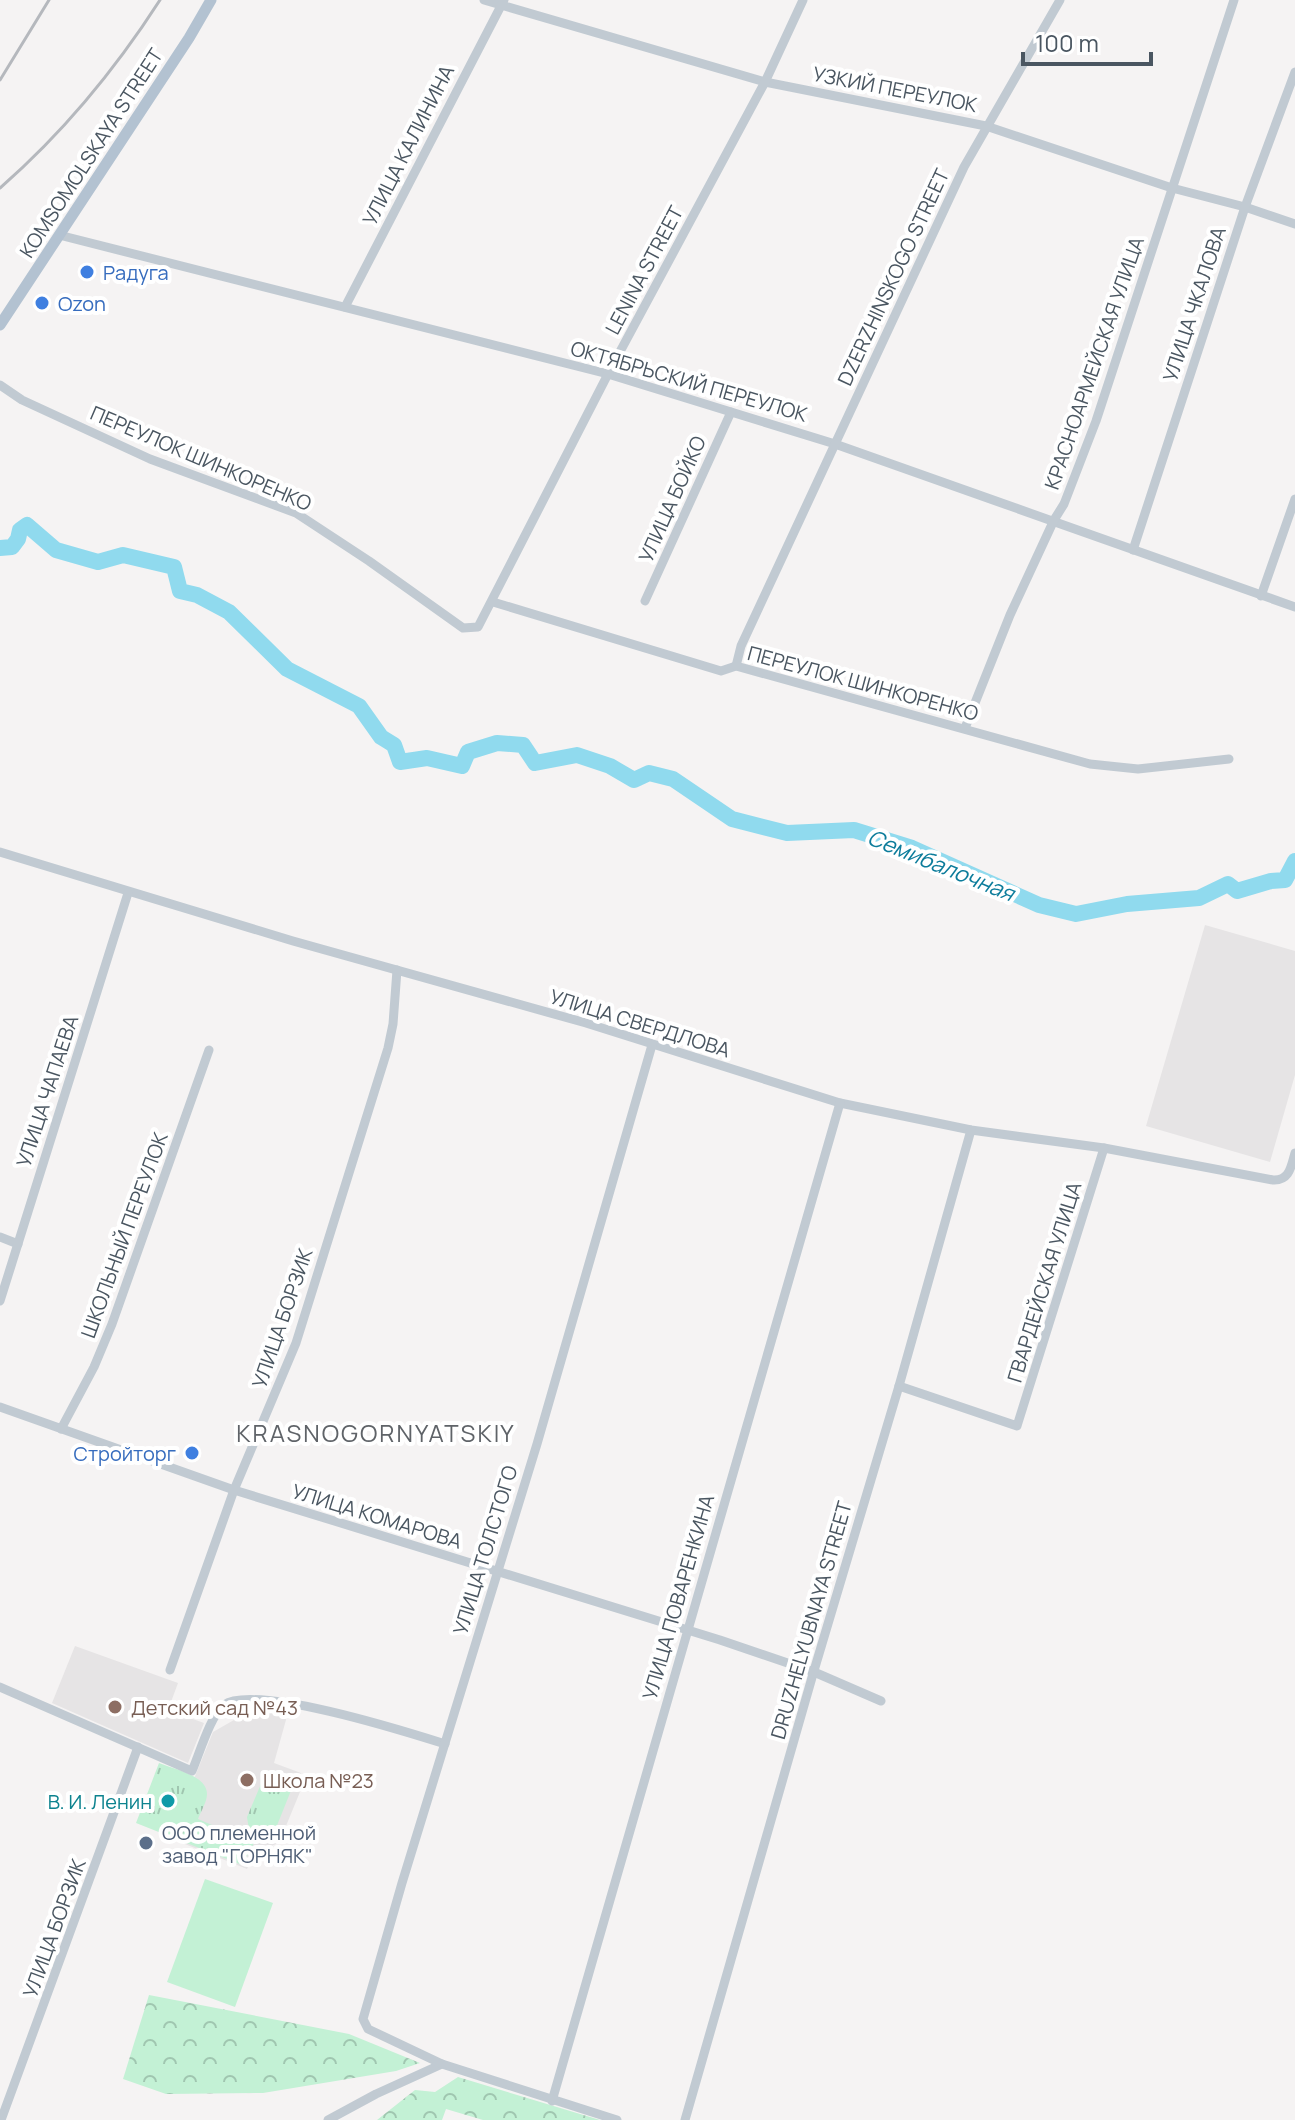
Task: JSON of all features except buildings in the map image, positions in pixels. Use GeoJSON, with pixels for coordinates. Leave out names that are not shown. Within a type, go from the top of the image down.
{"type":"FeatureCollection","features":[{"type":"Feature","properties":{"kind":"main road","name":"KOMSOMOLSKAYA STREET"},"geometry":{"type":"LineString","coordinates":[[0,325],[211,0]]}},
{"type":"Feature","properties":{"kind":"street","name":"УЗКИЙ ПЕРЕУЛОК"},"geometry":{"type":"LineString","coordinates":[[484,0],[503,2],[765,82],[986,126],[1172,188],[1295,224]]}},
{"type":"Feature","properties":{"kind":"street","name":"LENINA STREET"},"geometry":{"type":"LineString","coordinates":[[463,628],[478,627],[493,602],[608,374],[765,82],[803,0]]}},
{"type":"Feature","properties":{"kind":"street","name":"DZERZHINSKOGO STREET"},"geometry":{"type":"LineString","coordinates":[[736,666],[741,646],[986,126],[1060,0]]}},
{"type":"Feature","properties":{"kind":"street","name":"КРАСНОАРМЕЙСКАЯ УЛИЦА"},"geometry":{"type":"LineString","coordinates":[[965,728],[1010,615],[1064,504],[1096,421],[1234,0]]}},
{"type":"Feature","properties":{"kind":"street","name":"УЛИЦА КАЛИНИНА"},"geometry":{"type":"LineString","coordinates":[[345,307],[503,2]]}},
{"type":"Feature","properties":{"kind":"street","name":"УЛИЦА ЧКАЛОВА"},"geometry":{"type":"LineString","coordinates":[[1133,550],[1245,207],[1295,72]]}},
{"type":"Feature","properties":{"kind":"street","name":"ОКТЯБРЬСКИЙ ПЕРЕУЛОК"},"geometry":{"type":"LineString","coordinates":[[59,235],[608,374],[835,444],[1295,607]]}},
{"type":"Feature","properties":{"kind":"street","name":"ПЕРЕУЛОК ШИНКОРЕНКО"},"geometry":{"type":"LineString","coordinates":[[0,385],[22,400],[150,459],[296,513],[463,628]]}},
{"type":"Feature","properties":{"kind":"street","name":"УЛИЦА БОЙКО"},"geometry":{"type":"LineString","coordinates":[[645,601],[731,412]]}},
{"type":"Feature","properties":{"kind":"street"},"geometry":{"type":"LineString","coordinates":[[1261,596],[1295,499]]}},
{"type":"Feature","properties":{"kind":"street","name":"ПЕРЕУЛОК ШИНКОРЕНКО"},"geometry":{"type":"LineString","coordinates":[[493,602],[721,671],[736,666],[1090,764],[1138,769],[1229,759]]}},
{"type":"Feature","properties":{"kind":"street","name":"УЛИЦА СВЕРДЛОВА"},"geometry":{"type":"LineString","coordinates":[[0,852],[128,893],[586,1023],[840,1103],[971,1130],[1104,1148],[1280,1180],[1288,1175],[1295,1153]]}},
{"type":"Feature","properties":{"kind":"street","name":"УЛИЦА ЧАПАЕВА"},"geometry":{"type":"LineString","coordinates":[[0,1301],[128,893]]}},
{"type":"Feature","properties":{"kind":"street","name":"УЛИЦА БОРЗИК"},"geometry":{"type":"LineString","coordinates":[[170,1670],[234,1490],[292,1355],[388,1048],[397,970]]}},
{"type":"Feature","properties":{"kind":"street","name":"УЛИЦА ТОЛСТОГО"},"geometry":{"type":"LineString","coordinates":[[442,2064],[368,2029],[363,2019],[652,1045]]}},
{"type":"Feature","properties":{"kind":"street","name":"ШКОЛЬНЫЙ ПЕРЕУЛОК"},"geometry":{"type":"LineString","coordinates":[[61,1429],[107,1336],[209,1050]]}},
{"type":"Feature","properties":{"kind":"street","name":"УЛИЦА ПОВАРЕНКИНА"},"geometry":{"type":"LineString","coordinates":[[552,2101],[840,1103]]}},
{"type":"Feature","properties":{"kind":"street","name":"DRUZHELYUBNAYA STREET"},"geometry":{"type":"LineString","coordinates":[[685,2120],[971,1130]]}},
{"type":"Feature","properties":{"kind":"street","name":"ГВАРДЕЙСКАЯ УЛИЦА"},"geometry":{"type":"LineString","coordinates":[[899,1386],[1017,1426],[1104,1148]]}},
{"type":"Feature","properties":{"kind":"street"},"geometry":{"type":"LineString","coordinates":[[0,1237],[18,1244]]}},
{"type":"Feature","properties":{"kind":"street","name":"УЛИЦА КОМАРОВА"},"geometry":{"type":"LineString","coordinates":[[0,1407],[234,1490],[814,1672],[881,1701]]}},
{"type":"Feature","properties":{"kind":"street"},"geometry":{"type":"LineString","coordinates":[[0,1687],[192,1771],[221,1706],[244,1698],[318,1709],[389,1726],[445,1744]]}},
{"type":"Feature","properties":{"kind":"street","name":"УЛИЦА БОРЗИК"},"geometry":{"type":"LineString","coordinates":[[1,2120],[138,1747]]}},
{"type":"Feature","properties":{"kind":"street"},"geometry":{"type":"LineString","coordinates":[[328,2120],[442,2064],[617,2120]]}},
{"type":"Feature","properties":{"kind":"shaded area"},"geometry":{"type":"Polygon","coordinates":[[[1205,925],[1295,951],[1295,1075],[1270,1162],[1146,1126],[1205,925]]]}},
{"type":"Feature","properties":{"kind":"shaded area","name":"Детский сад №43"},"geometry":{"type":"Polygon","coordinates":[[[75,1646],[178,1683],[168,1710],[204,1723],[188,1763],[52,1703],[75,1646]]]}},
{"type":"Feature","properties":{"kind":"shaded area","name":"Школа №23"},"geometry":{"type":"Polygon","coordinates":[[[240,1701],[289,1709],[274,1763],[301,1773],[302,1787],[279,1843],[255,1852],[247,1869],[170,1838],[213,1732],[234,1720],[240,1701]]]}},
{"type":"Feature","properties":{"kind":"green space"},"geometry":{"type":"Polygon","coordinates":[[[159,1763],[196,1777],[206,1787],[206,1800],[198,1819],[254,1843],[242,1865],[136,1823],[159,1763]]]}},
{"type":"Feature","properties":{"kind":"green space"},"geometry":{"type":"Polygon","coordinates":[[[275,1772],[288,1776],[292,1788],[274,1833],[257,1836],[249,1830],[247,1817],[264,1777],[275,1772]]]}},
{"type":"Feature","properties":{"kind":"green space"},"geometry":{"type":"Polygon","coordinates":[[[205,1879],[273,1903],[235,2007],[167,1982],[205,1879]]]}},
{"type":"Feature","properties":{"kind":"green space"},"geometry":{"type":"Polygon","coordinates":[[[149,1995],[349,2034],[420,2063],[396,2071],[263,2093],[166,2094],[123,2079],[149,1995]]]}},
{"type":"Feature","properties":{"kind":"green space"},"geometry":{"type":"Polygon","coordinates":[[[458,2077],[600,2120],[483,2120],[446,2109],[442,2120],[377,2120],[415,2090],[435,2092],[458,2077]]]}},
{"type":"Feature","properties":{"kind":"waterway","name":"Семибалочная"},"geometry":{"type":"LineString","coordinates":[[0,548],[12,547],[20,530],[27,525],[56,550],[98,562],[123,555],[174,567],[180,591],[197,595],[229,612],[287,669],[359,706],[381,737],[394,745],[400,762],[427,758],[462,766],[468,752],[497,743],[523,745],[535,763],[577,755],[610,766],[634,780],[649,773],[673,779],[732,819],[787,833],[854,830],[912,848],[1039,905],[1076,914],[1127,904],[1199,898],[1228,884],[1237,891],[1285,880],[1295,861]]}},
{"type":"Feature","properties":{"kind":"railway"},"geometry":{"type":"LineString","coordinates":[[0,80],[49,0]]}},
{"type":"Feature","properties":{"kind":"railway"},"geometry":{"type":"LineString","coordinates":[[0,188],[87,100],[160,0]]}},
{"type":"Feature","properties":{"kind":"place","name":"Радуга"},"geometry":{"type":"Point","coordinates":[87,272]}},
{"type":"Feature","properties":{"kind":"place","name":"Ozon"},"geometry":{"type":"Point","coordinates":[42,303]}},
{"type":"Feature","properties":{"kind":"place","name":"Стройторг"},"geometry":{"type":"Point","coordinates":[192,1453]}},
{"type":"Feature","properties":{"kind":"place","name":"Детский сад №43"},"geometry":{"type":"Point","coordinates":[115,1707]}},
{"type":"Feature","properties":{"kind":"place","name":"Школа №23"},"geometry":{"type":"Point","coordinates":[247,1780]}},
{"type":"Feature","properties":{"kind":"place","name":"В. И. Ленин"},"geometry":{"type":"Point","coordinates":[168,1801]}},
{"type":"Feature","properties":{"kind":"place","name":"ООО племенной завод \"ГОРНЯК\""},"geometry":{"type":"Point","coordinates":[146,1843]}},
{"type":"Feature","properties":{"kind":"district","name":"KRASNOGORNYATSKIY"},"geometry":{"type":"Point","coordinates":[376,1432]}}]}
